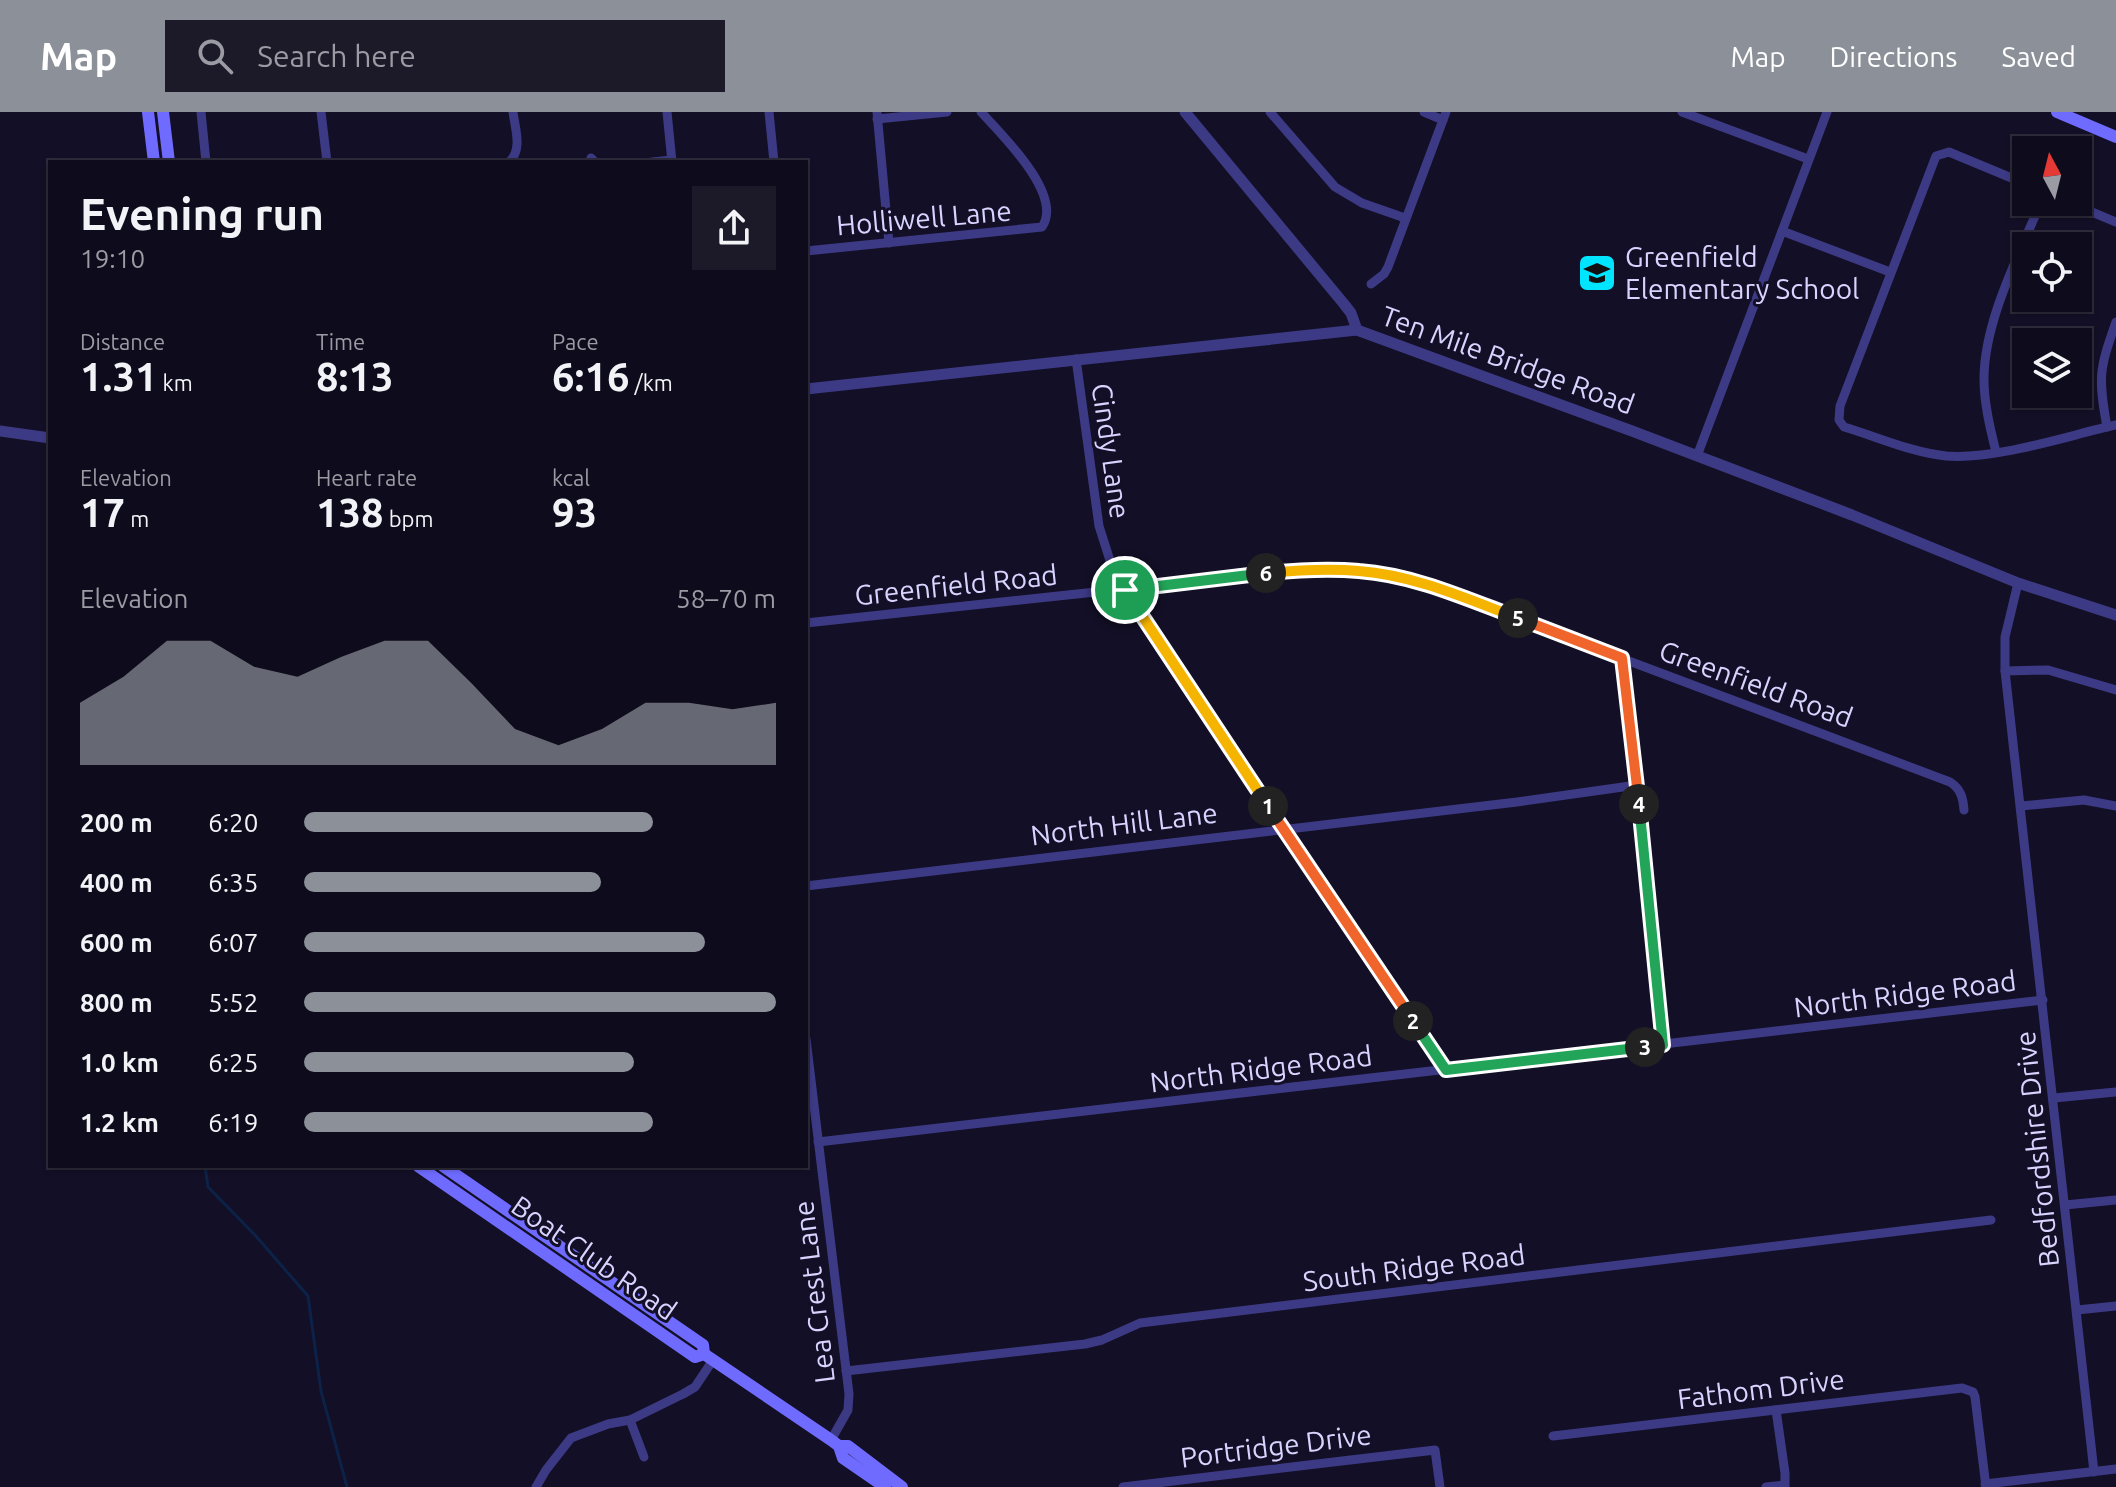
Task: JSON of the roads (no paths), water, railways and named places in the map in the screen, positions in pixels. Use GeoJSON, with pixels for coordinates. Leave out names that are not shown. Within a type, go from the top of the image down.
{"type":"FeatureCollection","features":[{"type":"Feature","properties":{"kind":"main road"},"geometry":{"type":"LineString","coordinates":[[148,112],[154,160]]}},
{"type":"Feature","properties":{"kind":"main road"},"geometry":{"type":"LineString","coordinates":[[163,112],[169,160]]}},
{"type":"Feature","properties":{"kind":"main road"},"geometry":{"type":"LineString","coordinates":[[2057,112],[2116,137]]}},
{"type":"Feature","properties":{"kind":"main road","name":"Boat Club Road"},"geometry":{"type":"LineString","coordinates":[[421,1168],[695,1357],[709,1357]]}},
{"type":"Feature","properties":{"kind":"main road","name":"Boat Club Road"},"geometry":{"type":"LineString","coordinates":[[450,1168],[703,1345],[709,1357],[835,1443],[848,1446],[902,1487]]}},
{"type":"Feature","properties":{"kind":"main road","name":"Boat Club Road"},"geometry":{"type":"LineString","coordinates":[[835,1443],[843,1458],[885,1487]]}},
{"type":"Feature","properties":{"kind":"street"},"geometry":{"type":"LineString","coordinates":[[201,112],[206,160]]}},
{"type":"Feature","properties":{"kind":"street"},"geometry":{"type":"LineString","coordinates":[[321,112],[327,160]]}},
{"type":"Feature","properties":{"kind":"street"},"geometry":{"type":"LineString","coordinates":[[512,160],[517,149],[513,112]]}},
{"type":"Feature","properties":{"kind":"street"},"geometry":{"type":"LineString","coordinates":[[667,112],[672,160]]}},
{"type":"Feature","properties":{"kind":"street"},"geometry":{"type":"LineString","coordinates":[[769,112],[774,160]]}},
{"type":"Feature","properties":{"kind":"street"},"geometry":{"type":"LineString","coordinates":[[889,243],[877,116],[947,112]]}},
{"type":"Feature","properties":{"kind":"street","name":"Holliwell Lane"},"geometry":{"type":"LineString","coordinates":[[808,251],[1037,229],[1044,225],[1048,215],[1043,190],[981,112]]}},
{"type":"Feature","properties":{"kind":"street"},"geometry":{"type":"LineString","coordinates":[[1270,112],[1335,187],[1362,203],[1405,218]]}},
{"type":"Feature","properties":{"kind":"street"},"geometry":{"type":"LineString","coordinates":[[1371,284],[1384,274],[1444,116],[1424,112]]}},
{"type":"Feature","properties":{"kind":"street"},"geometry":{"type":"LineString","coordinates":[[1682,112],[1808,159]]}},
{"type":"Feature","properties":{"kind":"street"},"geometry":{"type":"LineString","coordinates":[[1697,456],[1827,112]]}},
{"type":"Feature","properties":{"kind":"street"},"geometry":{"type":"LineString","coordinates":[[1189,113],[1351,313],[1357,330]]}},
{"type":"Feature","properties":{"kind":"street"},"geometry":{"type":"LineString","coordinates":[[2012,178],[1949,152],[1940,153],[1930,166],[1840,406],[1839,420],[1844,427],[1922,452],[1948,456],[1996,452],[2112,426],[2099,381],[2116,322]]}},
{"type":"Feature","properties":{"kind":"street"},"geometry":{"type":"LineString","coordinates":[[2092,212],[2116,222]]}},
{"type":"Feature","properties":{"kind":"street"},"geometry":{"type":"LineString","coordinates":[[1996,452],[1985,398],[1985,357],[2002,299],[2035,216]]}},
{"type":"Feature","properties":{"kind":"street"},"geometry":{"type":"LineString","coordinates":[[1782,231],[1890,272]]}},
{"type":"Feature","properties":{"kind":"street","name":"Ten Mile Bridge Road"},"geometry":{"type":"LineString","coordinates":[[808,389],[1357,330],[1448,361],[1697,456],[2018,583],[2116,615]]}},
{"type":"Feature","properties":{"kind":"street","name":"Cindy Lane"},"geometry":{"type":"LineString","coordinates":[[1076,359],[1099,526],[1113,570],[1446,1070]]}},
{"type":"Feature","properties":{"kind":"street"},"geometry":{"type":"LineString","coordinates":[[0,431],[48,438]]}},
{"type":"Feature","properties":{"kind":"street","name":"Greenfield Road"},"geometry":{"type":"LineString","coordinates":[[808,623],[1125,590],[1214,577],[1301,570],[1359,571],[1422,583],[1950,782],[1962,797],[1964,810]]}},
{"type":"Feature","properties":{"kind":"street","name":"Bedfordshire Drive"},"geometry":{"type":"LineString","coordinates":[[2018,583],[2005,637],[2005,671],[2094,1472]]}},
{"type":"Feature","properties":{"kind":"street"},"geometry":{"type":"LineString","coordinates":[[1622,658],[1663,1045]]}},
{"type":"Feature","properties":{"kind":"street"},"geometry":{"type":"LineString","coordinates":[[2005,671],[2048,670],[2116,690]]}},
{"type":"Feature","properties":{"kind":"street","name":"North Hill Lane"},"geometry":{"type":"LineString","coordinates":[[808,886],[1637,785]]}},
{"type":"Feature","properties":{"kind":"street"},"geometry":{"type":"LineString","coordinates":[[2021,806],[2084,800],[2116,806]]}},
{"type":"Feature","properties":{"kind":"street","name":"North Ridge Road"},"geometry":{"type":"LineString","coordinates":[[818,1142],[2043,1000]]}},
{"type":"Feature","properties":{"kind":"street","name":"Lea Crest Lane"},"geometry":{"type":"LineString","coordinates":[[808,1069],[846,1371],[848,1410],[835,1443]]}},
{"type":"Feature","properties":{"kind":"street"},"geometry":{"type":"LineString","coordinates":[[2054,1098],[2116,1092]]}},
{"type":"Feature","properties":{"kind":"street"},"geometry":{"type":"LineString","coordinates":[[2065,1205],[2116,1200]]}},
{"type":"Feature","properties":{"kind":"street","name":"South Ridge Road"},"geometry":{"type":"LineString","coordinates":[[846,1371],[1085,1344],[1140,1323],[1991,1220]]}},
{"type":"Feature","properties":{"kind":"street"},"geometry":{"type":"LineString","coordinates":[[2077,1310],[2116,1306]]}},
{"type":"Feature","properties":{"kind":"street"},"geometry":{"type":"LineString","coordinates":[[536,1487],[571,1438],[608,1424],[630,1420],[695,1387],[709,1357]]}},
{"type":"Feature","properties":{"kind":"street","name":"Fathom Drive"},"geometry":{"type":"LineString","coordinates":[[1553,1436],[1957,1388],[1973,1392],[1986,1486]]}},
{"type":"Feature","properties":{"kind":"street"},"geometry":{"type":"LineString","coordinates":[[1766,1487],[1784,1486],[1776,1410]]}},
{"type":"Feature","properties":{"kind":"street"},"geometry":{"type":"LineString","coordinates":[[630,1420],[644,1457]]}},
{"type":"Feature","properties":{"kind":"street","name":"Portridge Drive"},"geometry":{"type":"LineString","coordinates":[[1123,1487],[1435,1450],[1440,1487]]}},
{"type":"Feature","properties":{"kind":"street"},"geometry":{"type":"LineString","coordinates":[[1986,1486],[2116,1469]]}},
{"type":"Feature","properties":{"kind":"street"},"geometry":{"type":"LineString","coordinates":[[1215,1474],[1216,1487]]}},
{"type":"Feature","properties":{"kind":"waterway"},"geometry":{"type":"LineString","coordinates":[[205,1168],[208,1187],[308,1296],[321,1391],[347,1487]]}},
{"type":"Feature","properties":{"kind":"place","name":"Greenfield Elementary School"},"geometry":{"type":"Point","coordinates":[1597,273]}}]}
